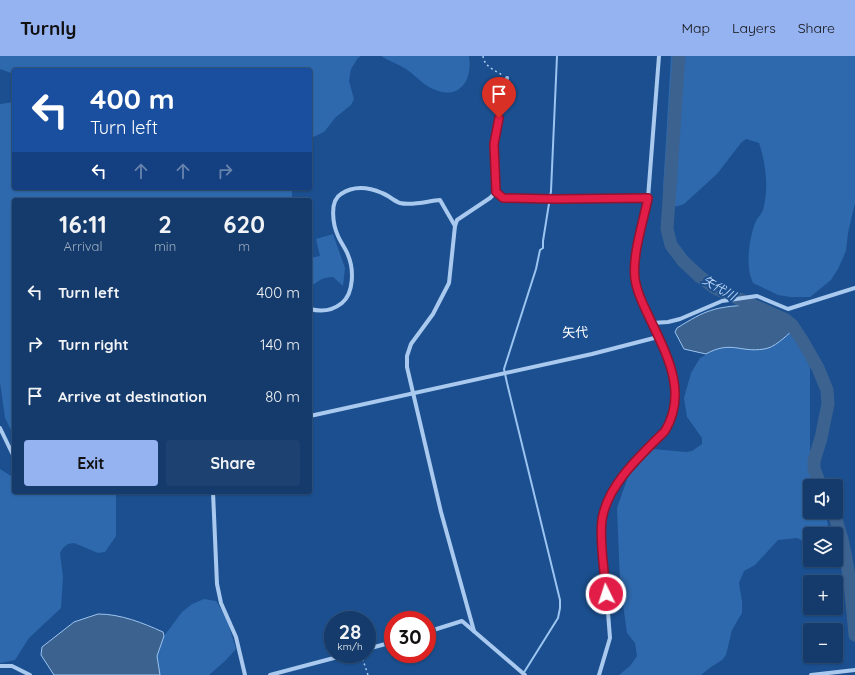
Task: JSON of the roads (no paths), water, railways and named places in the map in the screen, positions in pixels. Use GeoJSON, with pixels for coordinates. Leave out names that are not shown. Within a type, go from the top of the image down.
{"type":"FeatureCollection","features":[{"type":"Feature","properties":{"kind":"street"},"geometry":{"type":"LineString","coordinates":[[599,675],[610,638],[602,520],[605,509],[622,476],[665,431],[670,423],[674,407],[676,387],[671,367],[638,293],[634,265],[648,198],[659,56]]}},
{"type":"Feature","properties":{"kind":"street"},"geometry":{"type":"LineString","coordinates":[[507,78],[494,144],[496,192],[503,198],[648,198]]}},
{"type":"Feature","properties":{"kind":"street"},"geometry":{"type":"LineString","coordinates":[[312,310],[318,311],[329,310],[338,306],[346,300],[351,291],[352,278],[349,256],[338,235],[334,217],[335,199],[340,194],[350,189],[360,188],[382,193],[399,203],[407,204],[440,200],[455,226]]}},
{"type":"Feature","properties":{"kind":"street"},"geometry":{"type":"LineString","coordinates":[[474,631],[441,512],[407,367],[407,356],[411,344],[433,314],[449,283],[455,226],[457,220],[490,198],[496,192]]}},
{"type":"Feature","properties":{"kind":"street"},"geometry":{"type":"LineString","coordinates":[[652,323],[668,322],[680,319],[722,301],[757,296],[788,309],[855,288]]}},
{"type":"Feature","properties":{"kind":"street"},"geometry":{"type":"LineString","coordinates":[[312,416],[592,354],[658,337]]}},
{"type":"Feature","properties":{"kind":"street"},"geometry":{"type":"LineString","coordinates":[[0,428],[12,453]]}},
{"type":"Feature","properties":{"kind":"street"},"geometry":{"type":"LineString","coordinates":[[214,494],[217,584],[221,603],[236,637],[245,675]]}},
{"type":"Feature","properties":{"kind":"street"},"geometry":{"type":"LineString","coordinates":[[436,629],[462,621],[525,675]]}},
{"type":"Feature","properties":{"kind":"street"},"geometry":{"type":"LineString","coordinates":[[270,675],[324,661]]}},
{"type":"Feature","properties":{"kind":"street"},"geometry":{"type":"LineString","coordinates":[[0,666],[12,666],[30,675]]}},
{"type":"Feature","properties":{"kind":"street"},"geometry":{"type":"LineString","coordinates":[[811,675],[842,674],[855,670]]}},
{"type":"Feature","properties":{"kind":"waterway"},"geometry":{"type":"LineString","coordinates":[[523,674],[558,618],[560,600],[504,369],[536,269],[540,250],[543,248],[551,191],[557,56]]}},
{"type":"Feature","properties":{"kind":"waterway","name":"矢代川"},"geometry":{"type":"LineString","coordinates":[[679,56],[667,229],[671,245],[683,261],[715,288],[786,320],[792,325],[802,340],[818,368],[827,390],[828,404],[821,438],[814,461],[814,469],[818,479]]}},
{"type":"Feature","properties":{"kind":"waterway","name":"矢代川"},"geometry":{"type":"LineString","coordinates":[[836,519],[847,563],[855,635]]}},
{"type":"Feature","properties":{"kind":"district","name":"矢代"},"geometry":{"type":"Point","coordinates":[575,332]}}]}
